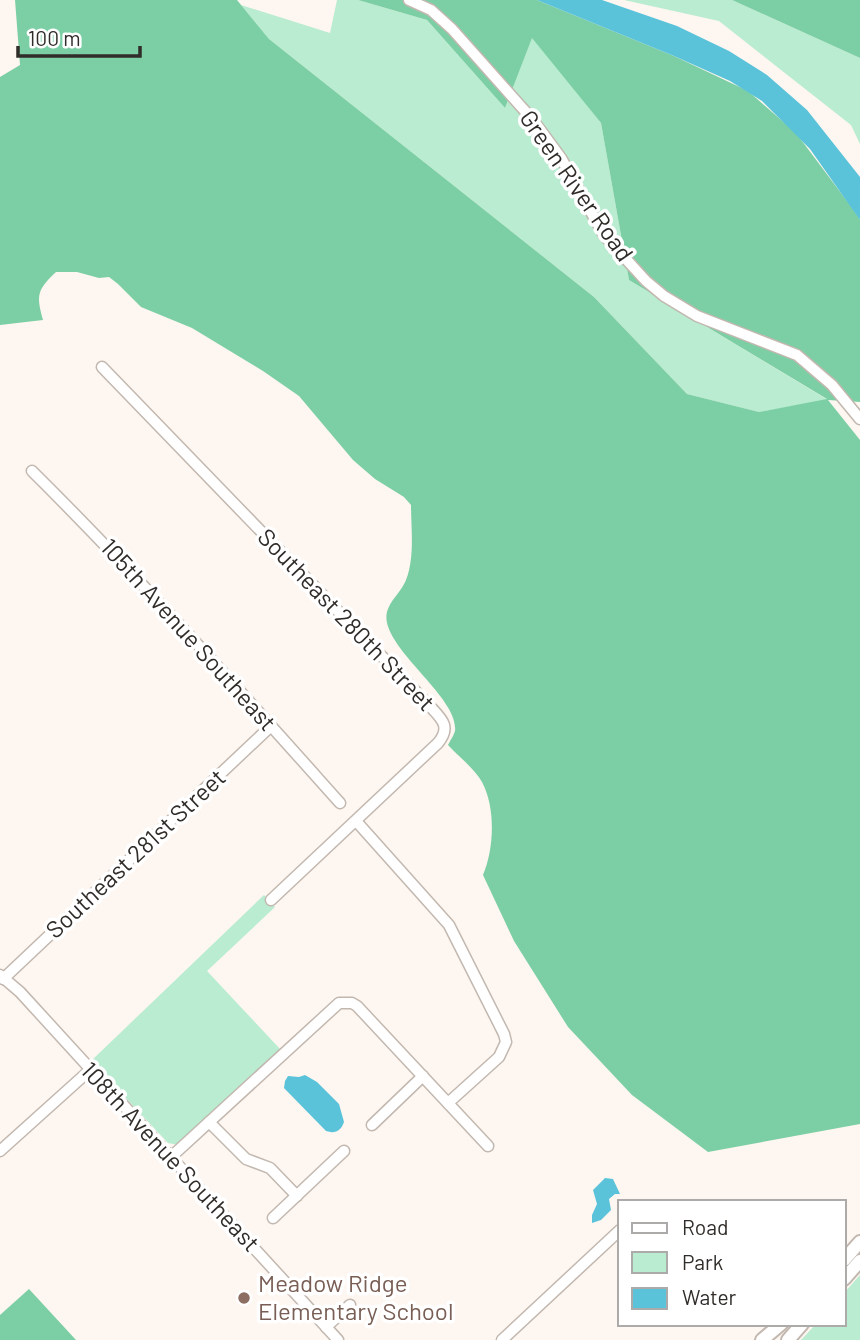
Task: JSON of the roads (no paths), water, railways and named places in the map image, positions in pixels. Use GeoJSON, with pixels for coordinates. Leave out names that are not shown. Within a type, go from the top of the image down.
{"type":"FeatureCollection","features":[{"type":"Feature","properties":{"kind":"main road"},"geometry":{"type":"LineString","coordinates":[[846,1258],[860,1242]]}},
{"type":"Feature","properties":{"kind":"main road"},"geometry":{"type":"LineString","coordinates":[[846,1277],[860,1261]]}},
{"type":"Feature","properties":{"kind":"main road"},"geometry":{"type":"LineString","coordinates":[[762,1340],[779,1326]]}},
{"type":"Feature","properties":{"kind":"main road"},"geometry":{"type":"LineString","coordinates":[[774,1340],[793,1332]]}},
{"type":"Feature","properties":{"kind":"street","name":"Green River Road"},"geometry":{"type":"LineString","coordinates":[[409,0],[431,10],[452,29],[533,120],[561,158],[604,235],[646,282],[697,316],[797,355],[832,385],[860,419]]}},
{"type":"Feature","properties":{"kind":"street","name":"Southeast 280th Street"},"geometry":{"type":"LineString","coordinates":[[102,367],[427,703],[443,723],[445,734],[438,743],[271,900]]}},
{"type":"Feature","properties":{"kind":"street","name":"105th Avenue Southeast"},"geometry":{"type":"LineString","coordinates":[[32,471],[93,531],[340,803]]}},
{"type":"Feature","properties":{"kind":"street","name":"Southeast 281st Street"},"geometry":{"type":"LineString","coordinates":[[1,978],[271,726]]}},
{"type":"Feature","properties":{"kind":"street"},"geometry":{"type":"LineString","coordinates":[[356,821],[449,925],[504,1034],[506,1042],[499,1057],[448,1103]]}},
{"type":"Feature","properties":{"kind":"street","name":"108th Avenue Southeast"},"geometry":{"type":"LineString","coordinates":[[1,978],[20,992],[338,1340]]}},
{"type":"Feature","properties":{"kind":"street"},"geometry":{"type":"LineString","coordinates":[[171,1157],[339,1003],[352,1003],[357,1006],[488,1146]]}},
{"type":"Feature","properties":{"kind":"street"},"geometry":{"type":"LineString","coordinates":[[0,1151],[90,1070]]}},
{"type":"Feature","properties":{"kind":"street"},"geometry":{"type":"LineString","coordinates":[[372,1125],[423,1076]]}},
{"type":"Feature","properties":{"kind":"street"},"geometry":{"type":"LineString","coordinates":[[209,1122],[246,1159],[267,1166],[297,1196]]}},
{"type":"Feature","properties":{"kind":"street"},"geometry":{"type":"LineString","coordinates":[[273,1218],[344,1151]]}},
{"type":"Feature","properties":{"kind":"street"},"geometry":{"type":"LineString","coordinates":[[502,1340],[618,1232]]}},
{"type":"Feature","properties":{"kind":"street"},"geometry":{"type":"LineString","coordinates":[[326,1327],[349,1305]]}},
{"type":"Feature","properties":{"kind":"water"},"geometry":{"type":"Polygon","coordinates":[[[537,0],[602,0],[677,26],[729,51],[767,75],[807,110],[860,177],[860,220],[810,149],[762,101],[730,81],[537,0]]]}},
{"type":"Feature","properties":{"kind":"water"},"geometry":{"type":"Polygon","coordinates":[[[305,1075],[317,1082],[339,1104],[344,1122],[337,1131],[326,1131],[284,1088],[288,1076],[305,1075]]]}},
{"type":"Feature","properties":{"kind":"water"},"geometry":{"type":"Polygon","coordinates":[[[605,1178],[613,1179],[620,1194],[609,1199],[611,1210],[601,1220],[592,1223],[597,1204],[593,1190],[605,1178]]]}},
{"type":"Feature","properties":{"kind":"place","name":"Meadow Ridge Elementary School"},"geometry":{"type":"Point","coordinates":[244,1298]}}]}
